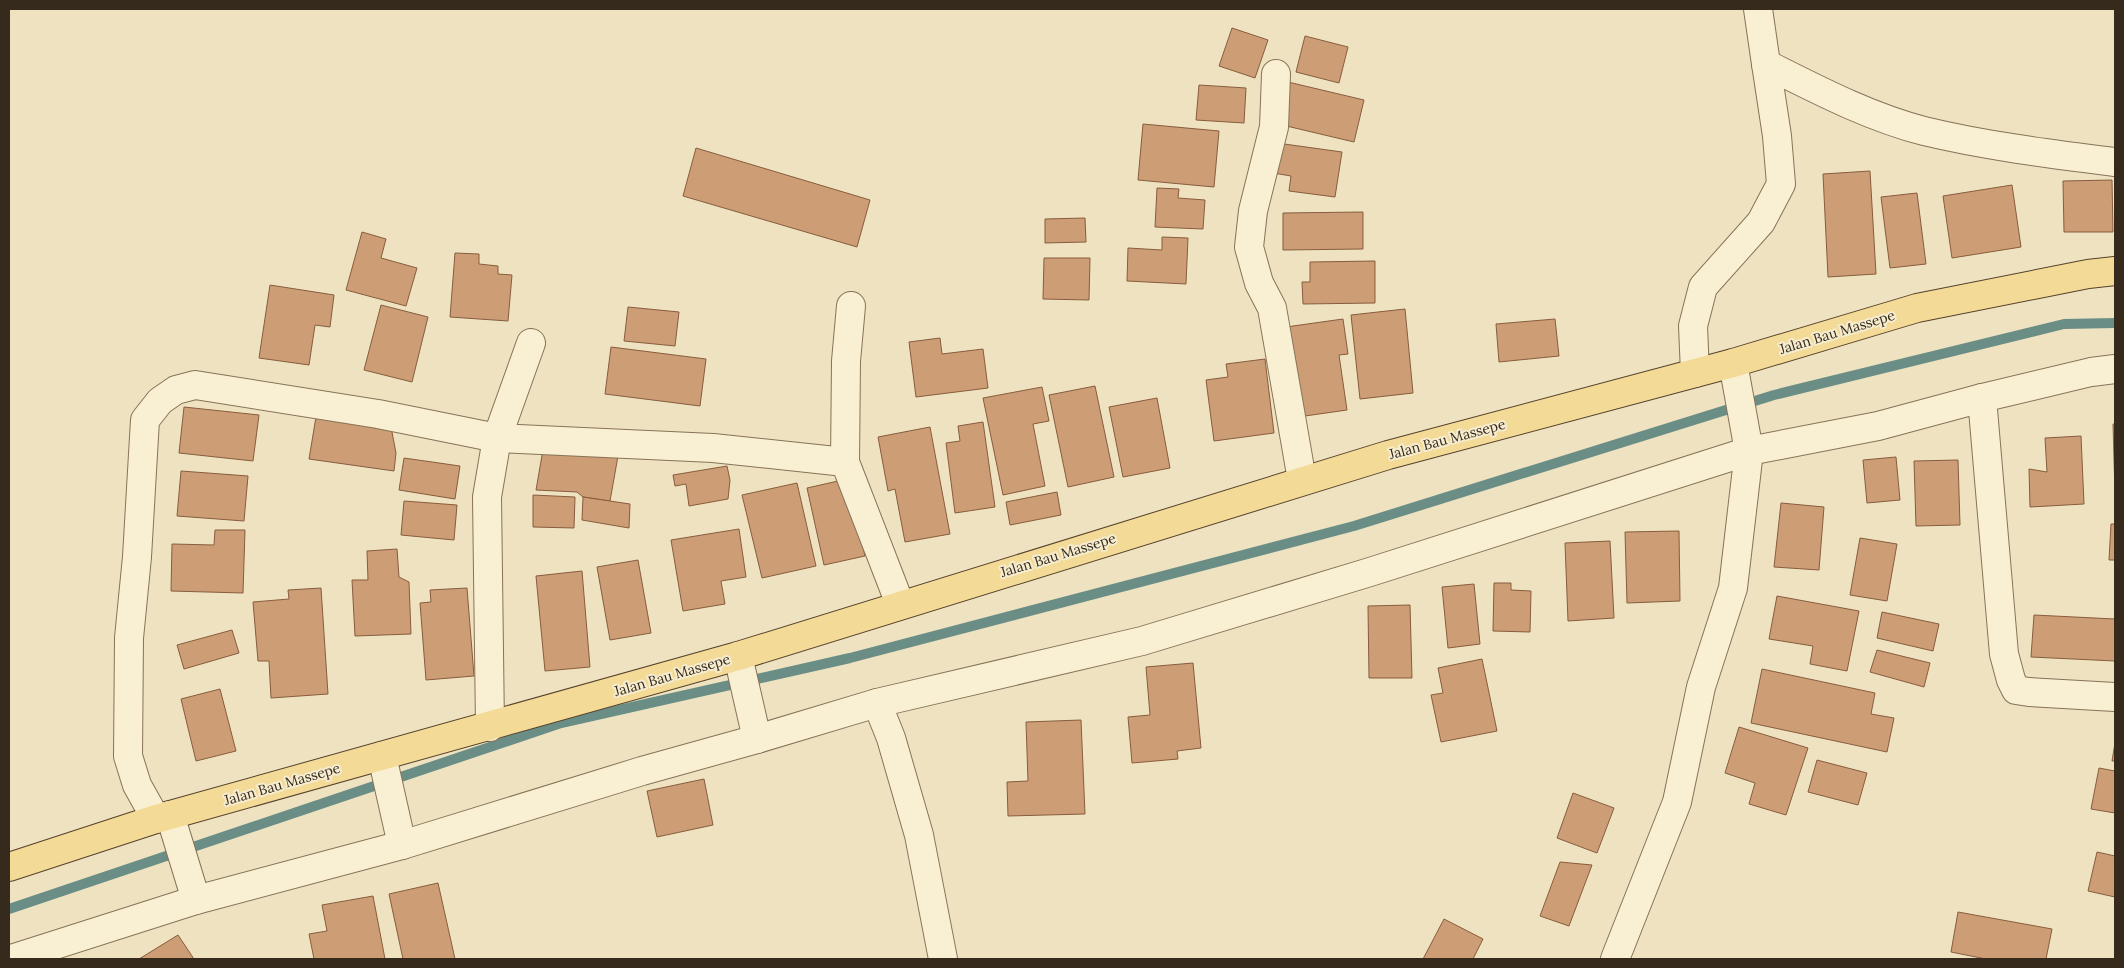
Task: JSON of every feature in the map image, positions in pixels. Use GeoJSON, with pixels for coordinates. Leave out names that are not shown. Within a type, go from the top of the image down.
{"type":"FeatureCollection","features":[{"type":"Feature","properties":{"kind":"main road","name":"Jalan Bau Massepe"},"geometry":{"type":"LineString","coordinates":[[9,867],[163,817],[490,728],[738,656],[1302,480],[1733,363],[1917,308],[2088,274],[2115,271]]}},
{"type":"Feature","properties":{"kind":"street"},"geometry":{"type":"LineString","coordinates":[[1695,373],[1693,326],[1703,287],[1761,222],[1781,184],[1777,136],[1758,9]]}},
{"type":"Feature","properties":{"kind":"street"},"geometry":{"type":"LineString","coordinates":[[1766,64],[1837,100],[1923,130],[2048,154],[2115,162]]}},
{"type":"Feature","properties":{"kind":"street"},"geometry":{"type":"LineString","coordinates":[[1276,74],[1274,127],[1253,211],[1249,247],[1259,283],[1272,308],[1302,480]]}},
{"type":"Feature","properties":{"kind":"street"},"geometry":{"type":"LineString","coordinates":[[851,306],[846,361],[845,462],[900,604]]}},
{"type":"Feature","properties":{"kind":"street"},"geometry":{"type":"LineString","coordinates":[[490,728],[487,498],[497,438],[531,343]]}},
{"type":"Feature","properties":{"kind":"street"},"geometry":{"type":"LineString","coordinates":[[1615,959],[1677,802],[1701,687],[1733,588],[1749,452],[1733,363]]}},
{"type":"Feature","properties":{"kind":"street"},"geometry":{"type":"LineString","coordinates":[[11,959],[194,894],[642,771],[755,732],[1142,640],[1378,569],[1749,452],[1878,426],[1982,398],[2091,372],[2115,369]]}},
{"type":"Feature","properties":{"kind":"street"},"geometry":{"type":"LineString","coordinates":[[194,894],[185,862],[163,817],[137,785],[128,756],[129,638],[137,557],[145,420],[160,401],[176,390],[195,385],[378,414],[497,438],[713,448],[845,462]]}},
{"type":"Feature","properties":{"kind":"street"},"geometry":{"type":"LineString","coordinates":[[1982,398],[2004,654],[2011,680],[2016,690],[2115,697]]}},
{"type":"Feature","properties":{"kind":"street"},"geometry":{"type":"LineString","coordinates":[[738,656],[755,732]]}},
{"type":"Feature","properties":{"kind":"street"},"geometry":{"type":"LineString","coordinates":[[877,703],[899,764],[920,835],[943,959]]}},
{"type":"Feature","properties":{"kind":"street"},"geometry":{"type":"LineString","coordinates":[[382,756],[400,838]]}},
{"type":"Feature","properties":{"kind":"building"},"geometry":{"type":"Polygon","coordinates":[[[1232,28],[1268,40],[1255,78],[1219,66],[1232,28]]]}},
{"type":"Feature","properties":{"kind":"building"},"geometry":{"type":"Polygon","coordinates":[[[1305,36],[1348,47],[1339,83],[1296,72],[1305,36]]]}},
{"type":"Feature","properties":{"kind":"building"},"geometry":{"type":"Polygon","coordinates":[[[1288,82],[1364,100],[1354,142],[1278,124],[1288,82]]]}},
{"type":"Feature","properties":{"kind":"building"},"geometry":{"type":"Polygon","coordinates":[[[1199,85],[1246,88],[1244,123],[1196,120],[1199,85]]]}},
{"type":"Feature","properties":{"kind":"building"},"geometry":{"type":"Polygon","coordinates":[[[1143,124],[1219,131],[1214,187],[1138,180],[1143,124]]]}},
{"type":"Feature","properties":{"kind":"building"},"geometry":{"type":"Polygon","coordinates":[[[1277,143],[1342,152],[1335,197],[1289,191],[1291,176],[1273,173],[1277,143]]]}},
{"type":"Feature","properties":{"kind":"building"},"geometry":{"type":"Polygon","coordinates":[[[696,148],[870,200],[857,247],[683,196],[696,148]]]}},
{"type":"Feature","properties":{"kind":"building"},"geometry":{"type":"Polygon","coordinates":[[[1870,171],[1876,274],[1828,277],[1823,174],[1870,171]]]}},
{"type":"Feature","properties":{"kind":"building"},"geometry":{"type":"Polygon","coordinates":[[[2112,180],[2113,232],[2064,232],[2063,181],[2112,180]]]}},
{"type":"Feature","properties":{"kind":"building"},"geometry":{"type":"Polygon","coordinates":[[[2012,185],[2021,247],[1952,258],[1943,196],[2012,185]]]}},
{"type":"Feature","properties":{"kind":"building"},"geometry":{"type":"Polygon","coordinates":[[[1157,188],[1179,189],[1178,198],[1205,200],[1203,229],[1155,227],[1157,188]]]}},
{"type":"Feature","properties":{"kind":"building"},"geometry":{"type":"Polygon","coordinates":[[[1917,193],[1926,264],[1890,268],[1881,197],[1917,193]]]}},
{"type":"Feature","properties":{"kind":"building"},"geometry":{"type":"Polygon","coordinates":[[[1363,212],[1363,249],[1283,250],[1283,213],[1363,212]]]}},
{"type":"Feature","properties":{"kind":"building"},"geometry":{"type":"Polygon","coordinates":[[[1085,218],[1086,242],[1045,243],[1045,219],[1085,218]]]}},
{"type":"Feature","properties":{"kind":"building"},"geometry":{"type":"Polygon","coordinates":[[[362,232],[386,239],[381,258],[417,268],[406,306],[346,290],[362,232]]]}},
{"type":"Feature","properties":{"kind":"building"},"geometry":{"type":"Polygon","coordinates":[[[1162,237],[1188,238],[1186,284],[1127,281],[1128,248],[1162,250],[1162,237]]]}},
{"type":"Feature","properties":{"kind":"building"},"geometry":{"type":"Polygon","coordinates":[[[455,253],[479,254],[479,264],[498,266],[498,274],[512,275],[508,321],[450,317],[455,253]]]}},
{"type":"Feature","properties":{"kind":"building"},"geometry":{"type":"Polygon","coordinates":[[[1044,258],[1090,258],[1089,300],[1043,299],[1044,258]]]}},
{"type":"Feature","properties":{"kind":"building"},"geometry":{"type":"Polygon","coordinates":[[[1375,261],[1375,303],[1303,304],[1302,282],[1310,282],[1310,262],[1375,261]]]}},
{"type":"Feature","properties":{"kind":"building"},"geometry":{"type":"Polygon","coordinates":[[[270,285],[334,295],[330,327],[315,325],[309,365],[259,358],[270,285]]]}},
{"type":"Feature","properties":{"kind":"building"},"geometry":{"type":"Polygon","coordinates":[[[381,305],[428,317],[412,382],[364,370],[381,305]]]}},
{"type":"Feature","properties":{"kind":"building"},"geometry":{"type":"Polygon","coordinates":[[[628,307],[679,312],[675,346],[624,341],[628,307]]]}},
{"type":"Feature","properties":{"kind":"building"},"geometry":{"type":"Polygon","coordinates":[[[1405,309],[1413,393],[1360,399],[1351,315],[1405,309]]]}},
{"type":"Feature","properties":{"kind":"building"},"geometry":{"type":"Polygon","coordinates":[[[1343,319],[1348,354],[1339,355],[1347,410],[1298,417],[1286,327],[1343,319]]]}},
{"type":"Feature","properties":{"kind":"building"},"geometry":{"type":"Polygon","coordinates":[[[1555,319],[1559,356],[1499,362],[1496,324],[1555,319]]]}},
{"type":"Feature","properties":{"kind":"building"},"geometry":{"type":"Polygon","coordinates":[[[940,338],[942,354],[983,349],[988,388],[916,397],[909,342],[940,338]]]}},
{"type":"Feature","properties":{"kind":"building"},"geometry":{"type":"Polygon","coordinates":[[[611,347],[706,359],[700,406],[605,394],[611,347]]]}},
{"type":"Feature","properties":{"kind":"building"},"geometry":{"type":"Polygon","coordinates":[[[1265,359],[1274,433],[1214,441],[1206,380],[1228,377],[1226,364],[1265,359]]]}},
{"type":"Feature","properties":{"kind":"building"},"geometry":{"type":"Polygon","coordinates":[[[1095,386],[1114,477],[1068,487],[1049,395],[1095,386]]]}},
{"type":"Feature","properties":{"kind":"building"},"geometry":{"type":"Polygon","coordinates":[[[1042,387],[1049,421],[1033,424],[1045,486],[1003,495],[983,398],[1042,387]]]}},
{"type":"Feature","properties":{"kind":"building"},"geometry":{"type":"Polygon","coordinates":[[[1157,398],[1170,468],[1123,477],[1109,407],[1157,398]]]}},
{"type":"Feature","properties":{"kind":"building"},"geometry":{"type":"Polygon","coordinates":[[[184,407],[259,415],[253,461],[179,453],[184,407]]]}},
{"type":"Feature","properties":{"kind":"building"},"geometry":{"type":"Polygon","coordinates":[[[316,417],[391,427],[396,453],[394,471],[309,459],[316,417]]]}},
{"type":"Feature","properties":{"kind":"building"},"geometry":{"type":"Polygon","coordinates":[[[983,422],[995,507],[955,513],[946,443],[960,441],[958,426],[983,422]]]}},
{"type":"Feature","properties":{"kind":"building"},"geometry":{"type":"Polygon","coordinates":[[[2113,424],[2115,424],[2115,494],[2113,424]]]}},
{"type":"Feature","properties":{"kind":"building"},"geometry":{"type":"Polygon","coordinates":[[[930,427],[950,534],[905,542],[895,489],[888,491],[878,437],[930,427]]]}},
{"type":"Feature","properties":{"kind":"building"},"geometry":{"type":"Polygon","coordinates":[[[2081,436],[2084,504],[2030,507],[2029,469],[2047,472],[2045,438],[2081,436]]]}},
{"type":"Feature","properties":{"kind":"building"},"geometry":{"type":"Polygon","coordinates":[[[544,444],[618,456],[610,501],[583,497],[577,492],[536,490],[544,444]]]}},
{"type":"Feature","properties":{"kind":"building"},"geometry":{"type":"Polygon","coordinates":[[[1896,457],[1900,500],[1867,503],[1863,460],[1896,457]]]}},
{"type":"Feature","properties":{"kind":"building"},"geometry":{"type":"Polygon","coordinates":[[[404,458],[460,466],[455,499],[399,490],[404,458]]]}},
{"type":"Feature","properties":{"kind":"building"},"geometry":{"type":"Polygon","coordinates":[[[1958,460],[1960,525],[1916,526],[1914,461],[1958,460]]]}},
{"type":"Feature","properties":{"kind":"building"},"geometry":{"type":"Polygon","coordinates":[[[727,466],[730,480],[728,499],[689,506],[686,484],[675,486],[673,475],[727,466]]]}},
{"type":"Feature","properties":{"kind":"building"},"geometry":{"type":"Polygon","coordinates":[[[181,471],[248,476],[244,521],[177,516],[181,471]]]}},
{"type":"Feature","properties":{"kind":"building"},"geometry":{"type":"Polygon","coordinates":[[[847,479],[865,556],[824,565],[807,488],[847,479]]]}},
{"type":"Feature","properties":{"kind":"building"},"geometry":{"type":"Polygon","coordinates":[[[797,483],[816,566],[762,578],[742,495],[797,483]]]}},
{"type":"Feature","properties":{"kind":"building"},"geometry":{"type":"Polygon","coordinates":[[[1057,492],[1061,515],[1010,525],[1006,502],[1057,492]]]}},
{"type":"Feature","properties":{"kind":"building"},"geometry":{"type":"Polygon","coordinates":[[[533,495],[575,497],[574,528],[533,527],[533,495]]]}},
{"type":"Feature","properties":{"kind":"building"},"geometry":{"type":"Polygon","coordinates":[[[583,497],[630,504],[629,528],[582,520],[583,497]]]}},
{"type":"Feature","properties":{"kind":"building"},"geometry":{"type":"Polygon","coordinates":[[[404,501],[457,505],[454,540],[401,535],[404,501]]]}},
{"type":"Feature","properties":{"kind":"building"},"geometry":{"type":"Polygon","coordinates":[[[1781,503],[1824,507],[1819,570],[1774,567],[1781,503]]]}},
{"type":"Feature","properties":{"kind":"building"},"geometry":{"type":"Polygon","coordinates":[[[2111,524],[2115,524],[2115,560],[2109,560],[2111,524]]]}},
{"type":"Feature","properties":{"kind":"building"},"geometry":{"type":"Polygon","coordinates":[[[739,529],[746,577],[721,581],[725,604],[683,611],[671,540],[739,529]]]}},
{"type":"Feature","properties":{"kind":"building"},"geometry":{"type":"Polygon","coordinates":[[[215,530],[245,530],[243,593],[171,591],[172,544],[214,545],[215,530]]]}},
{"type":"Feature","properties":{"kind":"building"},"geometry":{"type":"Polygon","coordinates":[[[1679,531],[1680,601],[1627,603],[1625,532],[1679,531]]]}},
{"type":"Feature","properties":{"kind":"building"},"geometry":{"type":"Polygon","coordinates":[[[1860,538],[1897,544],[1887,601],[1850,595],[1860,538]]]}},
{"type":"Feature","properties":{"kind":"building"},"geometry":{"type":"Polygon","coordinates":[[[1610,541],[1614,618],[1568,621],[1565,543],[1610,541]]]}},
{"type":"Feature","properties":{"kind":"building"},"geometry":{"type":"Polygon","coordinates":[[[397,549],[399,577],[409,582],[411,634],[355,636],[352,580],[368,580],[367,551],[397,549]]]}},
{"type":"Feature","properties":{"kind":"building"},"geometry":{"type":"Polygon","coordinates":[[[638,560],[651,633],[610,640],[597,567],[638,560]]]}},
{"type":"Feature","properties":{"kind":"building"},"geometry":{"type":"Polygon","coordinates":[[[582,571],[590,667],[545,671],[536,576],[582,571]]]}},
{"type":"Feature","properties":{"kind":"building"},"geometry":{"type":"Polygon","coordinates":[[[1494,583],[1511,583],[1511,590],[1531,591],[1530,632],[1493,631],[1494,583]]]}},
{"type":"Feature","properties":{"kind":"building"},"geometry":{"type":"Polygon","coordinates":[[[1474,584],[1480,644],[1448,648],[1442,587],[1474,584]]]}},
{"type":"Feature","properties":{"kind":"building"},"geometry":{"type":"Polygon","coordinates":[[[321,588],[328,694],[271,698],[269,661],[258,661],[253,602],[289,599],[288,590],[321,588]]]}},
{"type":"Feature","properties":{"kind":"building"},"geometry":{"type":"Polygon","coordinates":[[[467,588],[474,676],[426,680],[420,603],[431,602],[430,590],[467,588]]]}},
{"type":"Feature","properties":{"kind":"building"},"geometry":{"type":"Polygon","coordinates":[[[1777,596],[1859,611],[1847,671],[1810,664],[1813,646],[1769,639],[1777,596]]]}},
{"type":"Feature","properties":{"kind":"building"},"geometry":{"type":"Polygon","coordinates":[[[1410,605],[1412,678],[1369,678],[1368,606],[1410,605]]]}},
{"type":"Feature","properties":{"kind":"building"},"geometry":{"type":"Polygon","coordinates":[[[1882,612],[1939,624],[1933,651],[1877,638],[1882,612]]]}},
{"type":"Feature","properties":{"kind":"building"},"geometry":{"type":"Polygon","coordinates":[[[2034,615],[2115,619],[2115,661],[2031,657],[2034,615]]]}},
{"type":"Feature","properties":{"kind":"building"},"geometry":{"type":"Polygon","coordinates":[[[232,630],[239,653],[184,669],[177,645],[232,630]]]}},
{"type":"Feature","properties":{"kind":"building"},"geometry":{"type":"Polygon","coordinates":[[[1877,650],[1930,663],[1924,687],[1870,672],[1877,650]]]}},
{"type":"Feature","properties":{"kind":"building"},"geometry":{"type":"Polygon","coordinates":[[[1482,659],[1497,731],[1441,742],[1431,695],[1443,693],[1438,668],[1482,659]]]}},
{"type":"Feature","properties":{"kind":"building"},"geometry":{"type":"Polygon","coordinates":[[[1193,663],[1201,748],[1177,751],[1178,759],[1132,763],[1128,717],[1150,715],[1146,667],[1193,663]]]}},
{"type":"Feature","properties":{"kind":"building"},"geometry":{"type":"Polygon","coordinates":[[[1762,669],[1875,693],[1871,714],[1894,718],[1887,752],[1751,723],[1762,669]]]}},
{"type":"Feature","properties":{"kind":"building"},"geometry":{"type":"Polygon","coordinates":[[[220,689],[236,751],[196,761],[181,699],[220,689]]]}},
{"type":"Feature","properties":{"kind":"building"},"geometry":{"type":"Polygon","coordinates":[[[1081,720],[1085,814],[1008,816],[1007,782],[1028,781],[1026,722],[1081,720]]]}},
{"type":"Feature","properties":{"kind":"building"},"geometry":{"type":"Polygon","coordinates":[[[1739,727],[1808,748],[1786,815],[1749,804],[1755,783],[1725,773],[1739,727]]]}},
{"type":"Feature","properties":{"kind":"building"},"geometry":{"type":"Polygon","coordinates":[[[2115,743],[2115,761],[2112,761],[2115,743]]]}},
{"type":"Feature","properties":{"kind":"building"},"geometry":{"type":"Polygon","coordinates":[[[1817,760],[1867,773],[1858,805],[1808,792],[1817,760]]]}},
{"type":"Feature","properties":{"kind":"building"},"geometry":{"type":"Polygon","coordinates":[[[2099,768],[2115,771],[2115,813],[2091,809],[2099,768]]]}},
{"type":"Feature","properties":{"kind":"building"},"geometry":{"type":"Polygon","coordinates":[[[704,779],[713,825],[657,837],[647,791],[704,779]]]}},
{"type":"Feature","properties":{"kind":"building"},"geometry":{"type":"Polygon","coordinates":[[[1573,793],[1614,808],[1597,853],[1557,838],[1573,793]]]}},
{"type":"Feature","properties":{"kind":"building"},"geometry":{"type":"Polygon","coordinates":[[[2097,852],[2115,856],[2115,897],[2088,891],[2097,852]]]}},
{"type":"Feature","properties":{"kind":"building"},"geometry":{"type":"Polygon","coordinates":[[[1560,862],[1592,865],[1569,926],[1540,916],[1560,862]]]}},
{"type":"Feature","properties":{"kind":"building"},"geometry":{"type":"Polygon","coordinates":[[[438,883],[455,959],[403,959],[389,894],[438,883]]]}},
{"type":"Feature","properties":{"kind":"building"},"geometry":{"type":"Polygon","coordinates":[[[373,896],[385,959],[314,959],[309,934],[327,931],[322,905],[373,896]]]}},
{"type":"Feature","properties":{"kind":"building"},"geometry":{"type":"Polygon","coordinates":[[[1958,912],[2052,929],[2046,959],[1986,959],[1951,952],[1958,912]]]}},
{"type":"Feature","properties":{"kind":"building"},"geometry":{"type":"Polygon","coordinates":[[[1444,919],[1483,939],[1473,959],[1423,959],[1444,919]]]}},
{"type":"Feature","properties":{"kind":"building"},"geometry":{"type":"Polygon","coordinates":[[[178,935],[194,959],[139,959],[178,935]]]}},
{"type":"Feature","properties":{"kind":"waterway"},"geometry":{"type":"LineString","coordinates":[[9,909],[561,723],[850,658],[1354,526],[1774,395],[2064,324],[2115,323]]}}]}
